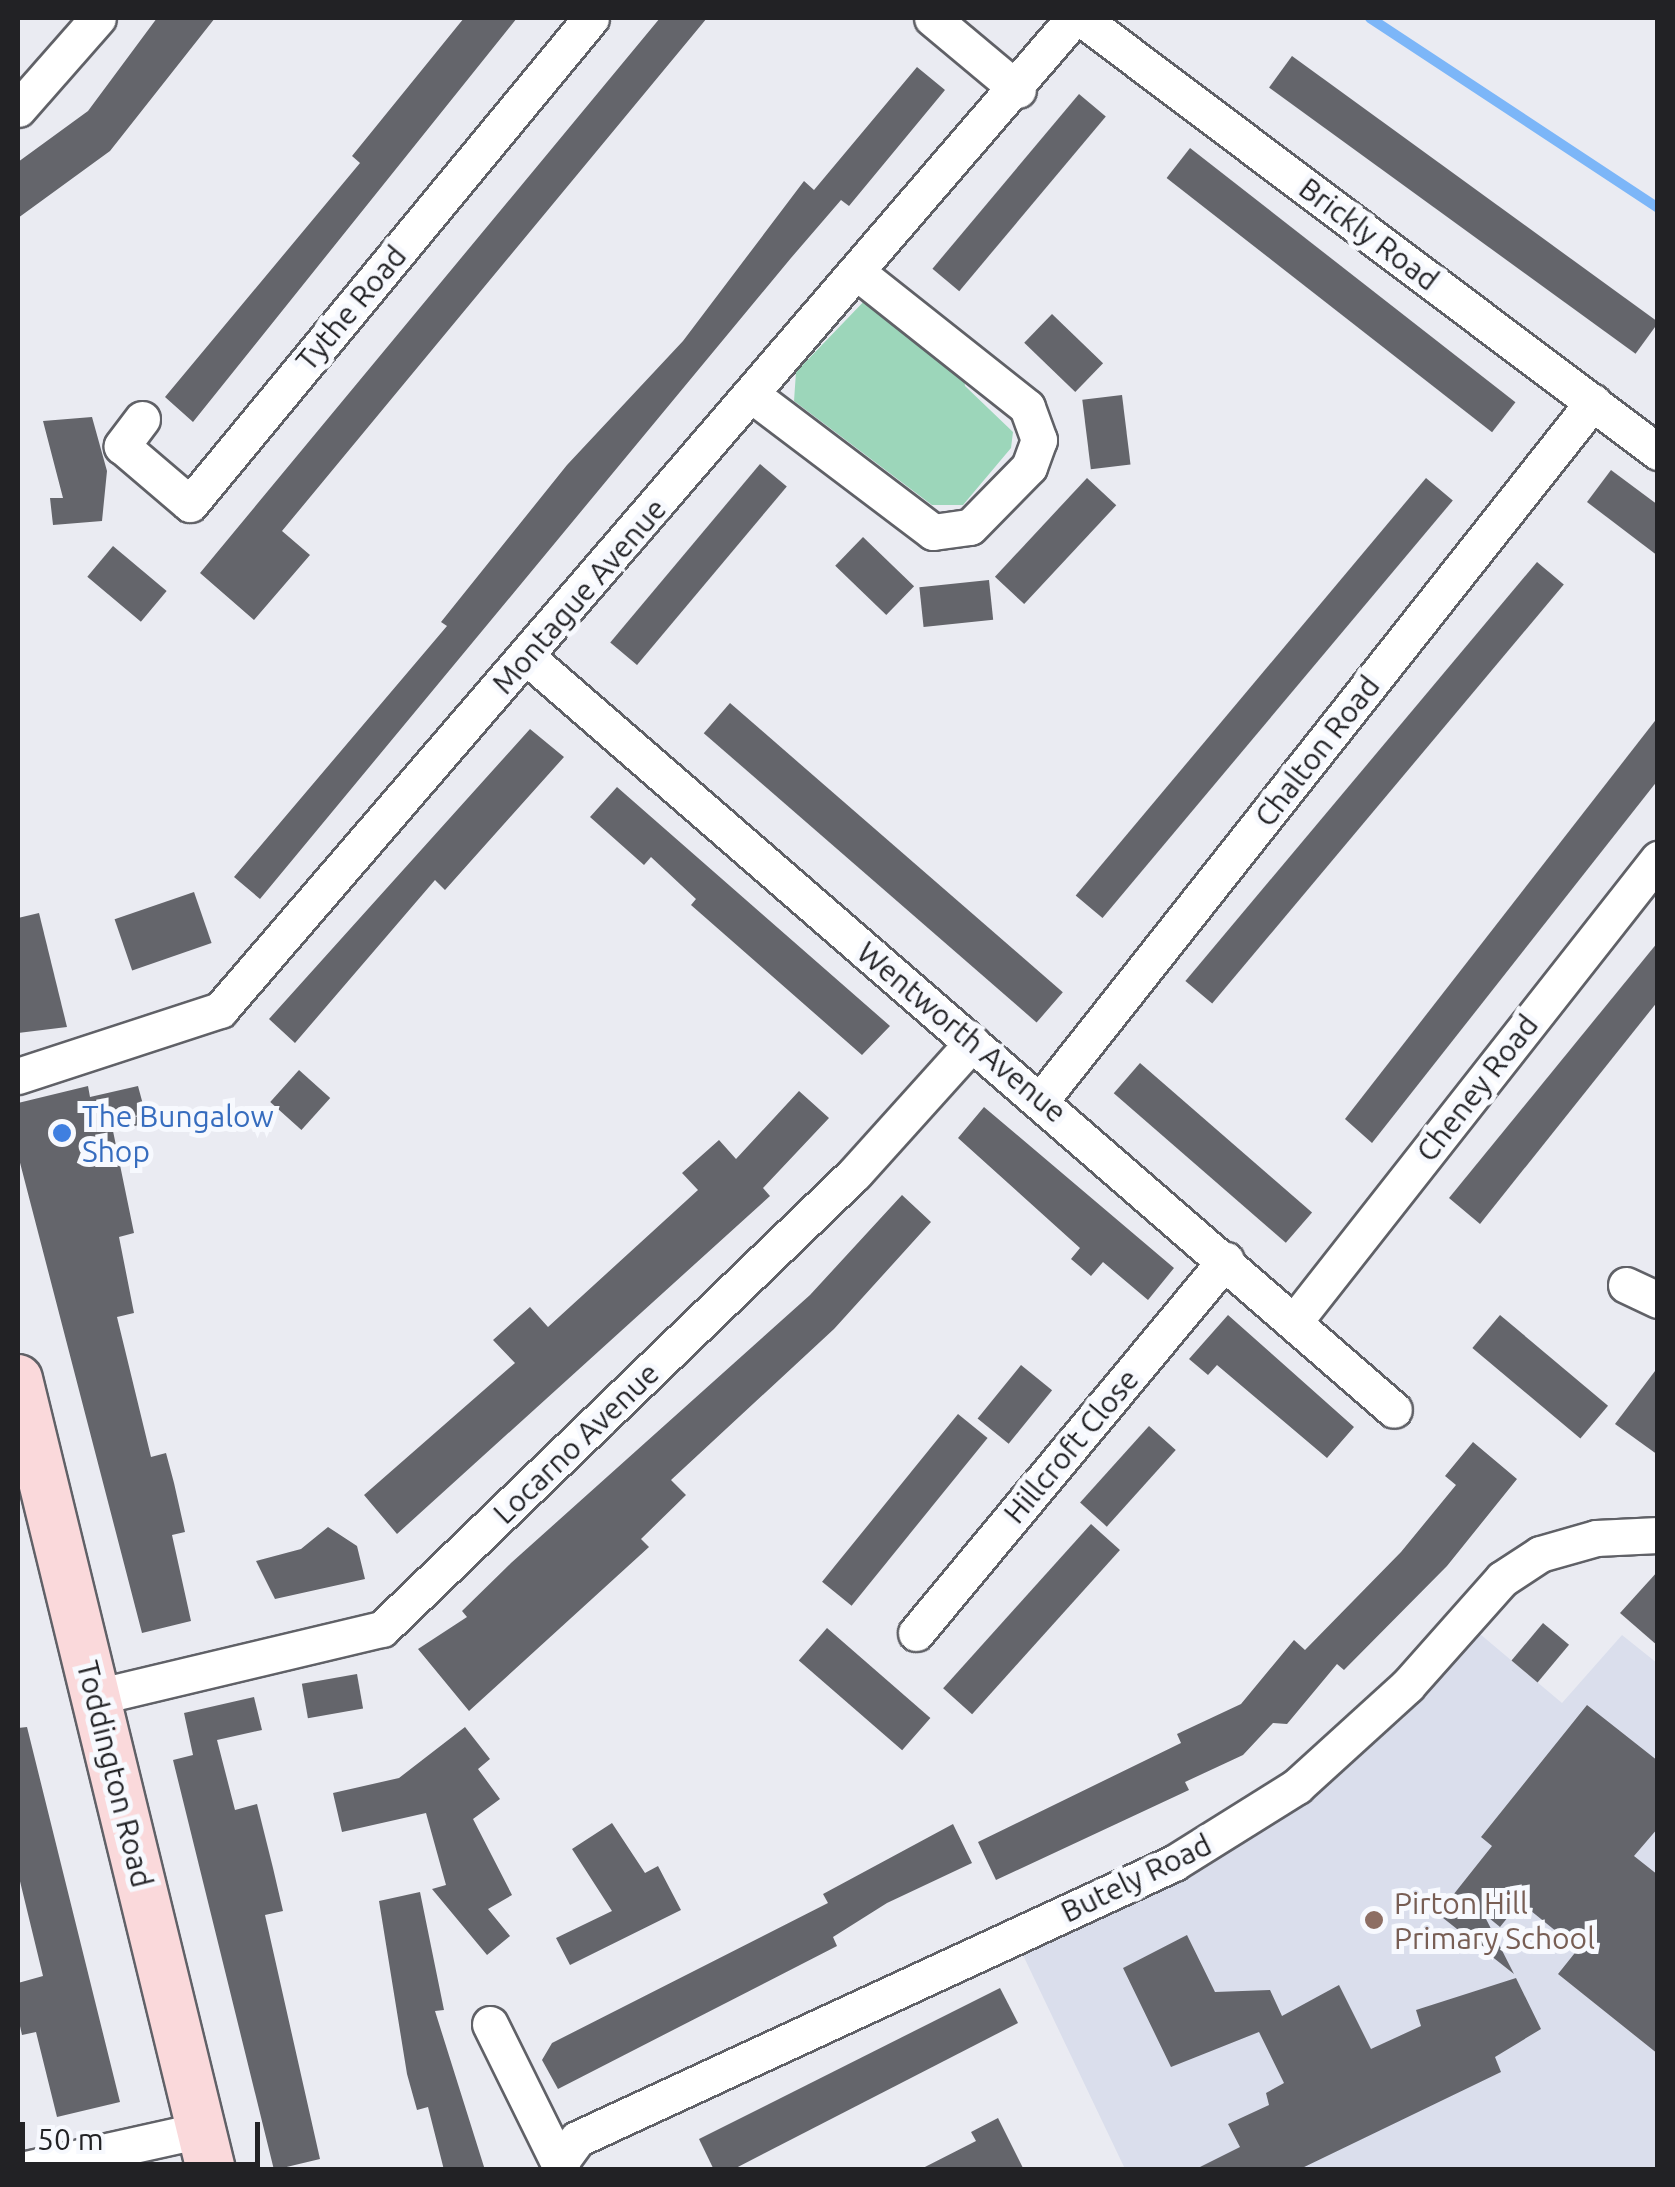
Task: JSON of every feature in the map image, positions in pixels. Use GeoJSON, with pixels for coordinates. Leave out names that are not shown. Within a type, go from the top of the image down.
{"type":"FeatureCollection","features":[{"type":"Feature","properties":{"kind":"main road","name":"Toddington Road"},"geometry":{"type":"LineString","coordinates":[[18,1378],[206,2150]]}},
{"type":"Feature","properties":{"kind":"street"},"geometry":{"type":"LineString","coordinates":[[18,109],[98,18]]}},
{"type":"Feature","properties":{"kind":"street","name":"Tythe Road"},"geometry":{"type":"LineString","coordinates":[[142,419],[122,446],[190,504],[591,18]]}},
{"type":"Feature","properties":{"kind":"street"},"geometry":{"type":"LineString","coordinates":[[932,18],[1018,90]]}},
{"type":"Feature","properties":{"kind":"street","name":"Montague Avenue"},"geometry":{"type":"LineString","coordinates":[[18,1076],[220,1010],[1077,18]]}},
{"type":"Feature","properties":{"kind":"street","name":"Brickly Road"},"geometry":{"type":"LineString","coordinates":[[1077,18],[1658,452]]}},
{"type":"Feature","properties":{"kind":"street"},"geometry":{"type":"LineString","coordinates":[[752,395],[933,532],[970,527],[1028,467],[1039,440],[1027,408],[859,274]]}},
{"type":"Feature","properties":{"kind":"street","name":"Chalton Road"},"geometry":{"type":"LineString","coordinates":[[1042,1100],[1592,402]]}},
{"type":"Feature","properties":{"kind":"street","name":"Wentworth Avenue"},"geometry":{"type":"LineString","coordinates":[[527,658],[972,1043],[1298,1318],[1394,1410]]}},
{"type":"Feature","properties":{"kind":"street","name":"Cheney Road"},"geometry":{"type":"LineString","coordinates":[[1298,1318],[1658,859]]}},
{"type":"Feature","properties":{"kind":"street","name":"Locarno Avenue"},"geometry":{"type":"LineString","coordinates":[[96,1697],[382,1629],[855,1173],[972,1043]]}},
{"type":"Feature","properties":{"kind":"street","name":"Hillcroft Close"},"geometry":{"type":"LineString","coordinates":[[916,1632],[1226,1260]]}},
{"type":"Feature","properties":{"kind":"street","name":"Butely Road"},"geometry":{"type":"LineString","coordinates":[[562,2164],[578,2138],[1174,1863],[1296,1786],[1515,1571],[1596,1538],[1658,1535]]}},
{"type":"Feature","properties":{"kind":"street"},"geometry":{"type":"LineString","coordinates":[[490,2024],[562,2164]]}},
{"type":"Feature","properties":{"kind":"street"},"geometry":{"type":"LineString","coordinates":[[22,2170],[206,2150]]}},
{"type":"Feature","properties":{"kind":"shaded area","name":"Pirton Hill Primary School"},"geometry":{"type":"Polygon","coordinates":[[[1480,1634],[1562,1703],[1622,1635],[1657,1663],[1657,2169],[1125,2169],[1022,1953],[1281,1817],[1403,1719],[1480,1634]]]}},
{"type":"Feature","properties":{"kind":"green space"},"geometry":{"type":"Polygon","coordinates":[[[869,296],[963,368],[965,386],[1013,432],[1011,448],[963,505],[932,505],[794,401],[796,372],[869,296]]]}},
{"type":"Feature","properties":{"kind":"building"},"geometry":{"type":"Polygon","coordinates":[[[157,18],[215,18],[110,151],[18,218],[18,162],[88,111],[157,18]]]}},
{"type":"Feature","properties":{"kind":"building"},"geometry":{"type":"Polygon","coordinates":[[[464,18],[517,18],[193,422],[165,397],[360,163],[352,156],[464,18]]]}},
{"type":"Feature","properties":{"kind":"building"},"geometry":{"type":"Polygon","coordinates":[[[660,18],[707,18],[282,531],[310,555],[254,620],[200,573],[660,18]]]}},
{"type":"Feature","properties":{"kind":"building"},"geometry":{"type":"Polygon","coordinates":[[[1292,56],[1658,322],[1636,354],[1269,88],[1292,56]]]}},
{"type":"Feature","properties":{"kind":"building"},"geometry":{"type":"Polygon","coordinates":[[[917,67],[945,90],[849,206],[841,200],[791,258],[260,899],[234,877],[447,626],[441,622],[567,465],[683,341],[804,181],[814,190],[917,67]]]}},
{"type":"Feature","properties":{"kind":"building"},"geometry":{"type":"Polygon","coordinates":[[[1079,94],[1106,116],[959,291],[932,269],[1079,94]]]}},
{"type":"Feature","properties":{"kind":"building"},"geometry":{"type":"Polygon","coordinates":[[[1190,148],[1515,402],[1492,432],[1167,178],[1190,148]]]}},
{"type":"Feature","properties":{"kind":"building"},"geometry":{"type":"Polygon","coordinates":[[[1052,314],[1103,363],[1075,392],[1024,343],[1052,314]]]}},
{"type":"Feature","properties":{"kind":"building"},"geometry":{"type":"Polygon","coordinates":[[[1122,395],[1131,464],[1091,469],[1082,400],[1122,395]]]}},
{"type":"Feature","properties":{"kind":"building"},"geometry":{"type":"Polygon","coordinates":[[[92,417],[107,471],[102,521],[53,525],[50,498],[63,498],[43,421],[92,417]]]}},
{"type":"Feature","properties":{"kind":"building"},"geometry":{"type":"Polygon","coordinates":[[[760,464],[787,486],[637,665],[610,642],[760,464]]]}},
{"type":"Feature","properties":{"kind":"building"},"geometry":{"type":"Polygon","coordinates":[[[1611,470],[1658,505],[1658,556],[1587,502],[1611,470]]]}},
{"type":"Feature","properties":{"kind":"building"},"geometry":{"type":"Polygon","coordinates":[[[1087,478],[1116,505],[1024,604],[995,577],[1087,478]]]}},
{"type":"Feature","properties":{"kind":"building"},"geometry":{"type":"Polygon","coordinates":[[[1426,478],[1453,500],[1102,918],[1076,895],[1426,478]]]}},
{"type":"Feature","properties":{"kind":"building"},"geometry":{"type":"Polygon","coordinates":[[[863,537],[914,586],[886,615],[835,566],[863,537]]]}},
{"type":"Feature","properties":{"kind":"building"},"geometry":{"type":"Polygon","coordinates":[[[113,546],[167,591],[141,622],[87,577],[113,546]]]}},
{"type":"Feature","properties":{"kind":"building"},"geometry":{"type":"Polygon","coordinates":[[[1537,562],[1564,584],[1212,1004],[1185,981],[1537,562]]]}},
{"type":"Feature","properties":{"kind":"building"},"geometry":{"type":"Polygon","coordinates":[[[989,580],[993,620],[924,627],[919,587],[989,580]]]}},
{"type":"Feature","properties":{"kind":"building"},"geometry":{"type":"Polygon","coordinates":[[[730,703],[1063,992],[1037,1023],[704,733],[730,703]]]}},
{"type":"Feature","properties":{"kind":"building"},"geometry":{"type":"Polygon","coordinates":[[[1658,717],[1658,780],[1372,1143],[1345,1119],[1658,717]]]}},
{"type":"Feature","properties":{"kind":"building"},"geometry":{"type":"Polygon","coordinates":[[[530,729],[564,757],[445,890],[435,880],[295,1043],[269,1019],[530,729]]]}},
{"type":"Feature","properties":{"kind":"building"},"geometry":{"type":"Polygon","coordinates":[[[617,787],[890,1026],[862,1055],[691,905],[696,899],[651,857],[644,865],[590,817],[617,787]]]}},
{"type":"Feature","properties":{"kind":"building"},"geometry":{"type":"Polygon","coordinates":[[[194,892],[212,943],[132,970],[115,919],[194,892]]]}},
{"type":"Feature","properties":{"kind":"building"},"geometry":{"type":"Polygon","coordinates":[[[39,913],[67,1027],[18,1033],[18,918],[39,913]]]}},
{"type":"Feature","properties":{"kind":"building"},"geometry":{"type":"Polygon","coordinates":[[[1658,942],[1658,1001],[1480,1224],[1449,1198],[1658,942]]]}},
{"type":"Feature","properties":{"kind":"building"},"geometry":{"type":"Polygon","coordinates":[[[1140,1063],[1312,1213],[1286,1243],[1114,1093],[1140,1063]]]}},
{"type":"Feature","properties":{"kind":"building"},"geometry":{"type":"Polygon","coordinates":[[[299,1070],[330,1098],[301,1130],[270,1102],[299,1070]]]}},
{"type":"Feature","properties":{"kind":"building"},"geometry":{"type":"Polygon","coordinates":[[[88,1086],[90,1097],[138,1086],[148,1123],[113,1131],[134,1233],[119,1237],[134,1313],[117,1317],[151,1457],[166,1453],[174,1483],[185,1532],[172,1535],[191,1621],[142,1633],[18,1155],[18,1103],[88,1086]]]}},
{"type":"Feature","properties":{"kind":"building"},"geometry":{"type":"Polygon","coordinates":[[[799,1091],[829,1118],[763,1188],[770,1196],[397,1534],[364,1495],[515,1363],[493,1340],[530,1307],[548,1327],[698,1190],[682,1173],[719,1140],[736,1159],[799,1091]]]}},
{"type":"Feature","properties":{"kind":"building"},"geometry":{"type":"Polygon","coordinates":[[[984,1107],[1174,1268],[1148,1300],[1103,1262],[1091,1276],[1071,1259],[1080,1248],[958,1138],[984,1107]]]}},
{"type":"Feature","properties":{"kind":"building"},"geometry":{"type":"Polygon","coordinates":[[[902,1195],[931,1222],[834,1329],[671,1480],[686,1495],[641,1539],[649,1547],[469,1711],[418,1649],[467,1617],[462,1611],[511,1563],[810,1295],[902,1195]]]}},
{"type":"Feature","properties":{"kind":"building"},"geometry":{"type":"Polygon","coordinates":[[[1228,1315],[1354,1427],[1327,1458],[1217,1365],[1208,1375],[1189,1359],[1228,1315]]]}},
{"type":"Feature","properties":{"kind":"building"},"geometry":{"type":"Polygon","coordinates":[[[1500,1315],[1608,1406],[1580,1439],[1472,1348],[1500,1315]]]}},
{"type":"Feature","properties":{"kind":"building"},"geometry":{"type":"Polygon","coordinates":[[[1021,1365],[1052,1390],[1009,1444],[978,1419],[1021,1365]]]}},
{"type":"Feature","properties":{"kind":"building"},"geometry":{"type":"Polygon","coordinates":[[[1658,1367],[1658,1455],[1615,1424],[1658,1367]]]}},
{"type":"Feature","properties":{"kind":"building"},"geometry":{"type":"Polygon","coordinates":[[[958,1414],[988,1438],[852,1606],[822,1582],[958,1414]]]}},
{"type":"Feature","properties":{"kind":"building"},"geometry":{"type":"Polygon","coordinates":[[[1149,1426],[1176,1450],[1107,1527],[1080,1503],[1149,1426]]]}},
{"type":"Feature","properties":{"kind":"building"},"geometry":{"type":"Polygon","coordinates":[[[1473,1442],[1517,1479],[1447,1566],[1344,1670],[1337,1664],[1287,1724],[1273,1723],[1243,1755],[1185,1782],[1189,1790],[996,1880],[978,1842],[1181,1743],[1177,1734],[1241,1704],[1294,1640],[1305,1650],[1401,1552],[1456,1485],[1445,1476],[1473,1442]]]}},
{"type":"Feature","properties":{"kind":"building"},"geometry":{"type":"Polygon","coordinates":[[[1091,1524],[1120,1550],[972,1714],[943,1688],[1091,1524]]]}},
{"type":"Feature","properties":{"kind":"building"},"geometry":{"type":"Polygon","coordinates":[[[328,1527],[357,1546],[365,1579],[275,1599],[256,1561],[301,1549],[328,1527]]]}},
{"type":"Feature","properties":{"kind":"building"},"geometry":{"type":"Polygon","coordinates":[[[1658,1571],[1658,1646],[1620,1613],[1658,1571]]]}},
{"type":"Feature","properties":{"kind":"building"},"geometry":{"type":"Polygon","coordinates":[[[1543,1623],[1569,1645],[1538,1682],[1512,1661],[1543,1623]]]}},
{"type":"Feature","properties":{"kind":"building"},"geometry":{"type":"Polygon","coordinates":[[[827,1628],[930,1718],[902,1750],[799,1660],[827,1628]]]}},
{"type":"Feature","properties":{"kind":"building"},"geometry":{"type":"Polygon","coordinates":[[[357,1674],[363,1708],[308,1718],[302,1684],[357,1674]]]}},
{"type":"Feature","properties":{"kind":"building"},"geometry":{"type":"Polygon","coordinates":[[[254,1697],[262,1730],[217,1740],[235,1810],[257,1804],[273,1868],[283,1911],[265,1915],[320,2159],[274,2170],[173,1760],[193,1755],[184,1713],[254,1697]]]}},
{"type":"Feature","properties":{"kind":"building"},"geometry":{"type":"Polygon","coordinates":[[[1587,1705],[1658,1761],[1658,1828],[1634,1856],[1658,1875],[1658,2054],[1558,1974],[1578,1949],[1520,1902],[1500,1927],[1483,1913],[1514,1974],[1438,1914],[1492,1846],[1481,1837],[1587,1705]]]}},
{"type":"Feature","properties":{"kind":"building"},"geometry":{"type":"Polygon","coordinates":[[[27,1727],[120,2102],[57,2117],[36,2032],[22,2035],[18,2017],[18,1983],[43,1976],[18,1873],[18,1728],[27,1727]]]}},
{"type":"Feature","properties":{"kind":"building"},"geometry":{"type":"Polygon","coordinates":[[[465,1727],[490,1759],[478,1769],[500,1799],[473,1819],[512,1895],[488,1909],[510,1936],[487,1955],[432,1889],[446,1885],[426,1813],[342,1832],[333,1793],[399,1778],[465,1727]]]}},
{"type":"Feature","properties":{"kind":"building"},"geometry":{"type":"Polygon","coordinates":[[[612,1823],[645,1873],[658,1866],[681,1910],[570,1965],[556,1938],[612,1911],[572,1849],[612,1823]]]}},
{"type":"Feature","properties":{"kind":"building"},"geometry":{"type":"Polygon","coordinates":[[[953,1824],[972,1863],[887,1903],[833,1937],[837,1946],[558,2089],[542,2060],[552,2043],[828,1903],[823,1894],[953,1824]]]}},
{"type":"Feature","properties":{"kind":"building"},"geometry":{"type":"Polygon","coordinates":[[[420,1892],[444,2010],[435,2011],[485,2170],[444,2170],[428,2107],[417,2110],[407,2074],[379,1901],[420,1892]]]}},
{"type":"Feature","properties":{"kind":"building"},"geometry":{"type":"Polygon","coordinates":[[[1187,1935],[1215,1992],[1270,1990],[1282,2016],[1339,1985],[1371,2049],[1421,2026],[1416,2010],[1516,1978],[1541,2029],[1495,2057],[1501,2072],[1298,2170],[1194,2170],[1240,2147],[1228,2124],[1269,2105],[1266,2093],[1284,2083],[1259,2032],[1171,2067],[1123,1968],[1187,1935]]]}},
{"type":"Feature","properties":{"kind":"building"},"geometry":{"type":"Polygon","coordinates":[[[1000,1988],[1018,2023],[732,2170],[714,2170],[699,2139],[1000,1988]]]}},
{"type":"Feature","properties":{"kind":"building"},"geometry":{"type":"Polygon","coordinates":[[[998,2118],[1024,2170],[919,2170],[976,2141],[971,2132],[998,2118]]]}},
{"type":"Feature","properties":{"kind":"waterway"},"geometry":{"type":"LineString","coordinates":[[1370,18],[1658,208]]}},
{"type":"Feature","properties":{"kind":"place","name":"The Bungalow Shop"},"geometry":{"type":"Point","coordinates":[62,1133]}},
{"type":"Feature","properties":{"kind":"place","name":"Pirton Hill Primary School"},"geometry":{"type":"Point","coordinates":[1374,1920]}}]}
